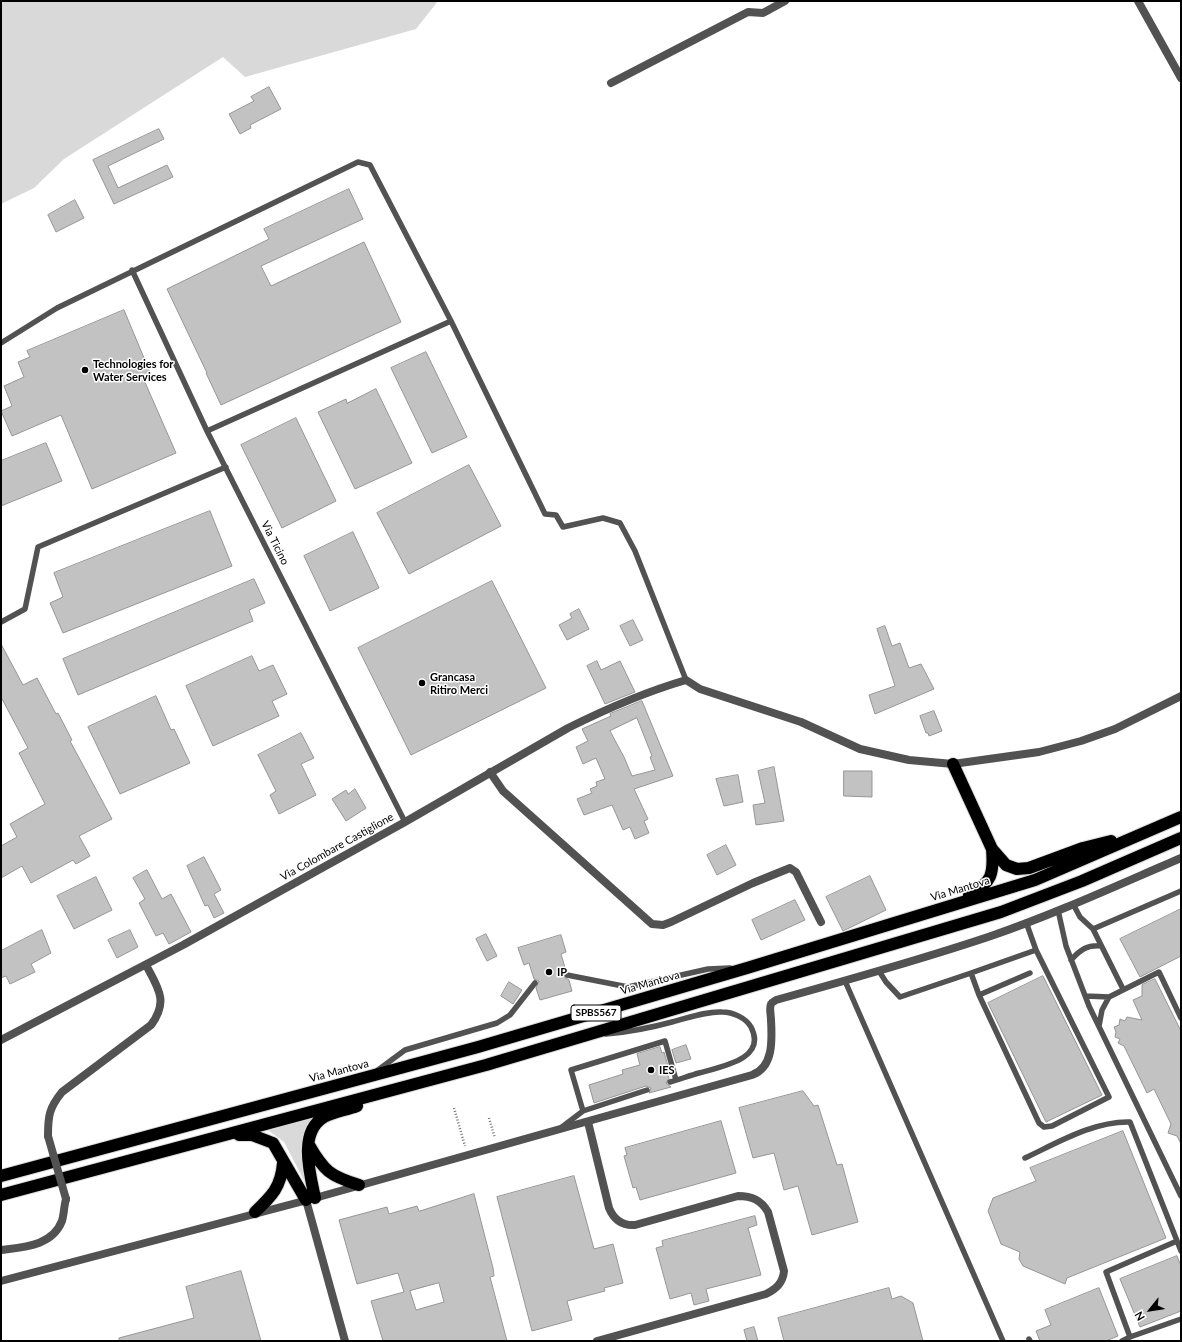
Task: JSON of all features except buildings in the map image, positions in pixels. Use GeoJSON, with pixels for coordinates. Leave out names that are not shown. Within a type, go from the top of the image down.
{"type":"FeatureCollection","features":[{"type":"Feature","properties":{"kind":"highway"},"geometry":{"type":"LineString","coordinates":[[953,764],[992,849],[1006,865],[1017,869],[1029,868],[1083,848],[1142,835]]}},
{"type":"Feature","properties":{"kind":"highway","name":"Via Mantova"},"geometry":{"type":"LineString","coordinates":[[1,1176],[478,1047],[747,968],[1035,880],[1181,817]]}},
{"type":"Feature","properties":{"kind":"highway","name":"SPBS567"},"geometry":{"type":"LineString","coordinates":[[1,1195],[486,1065],[1001,912],[1082,881],[1181,838]]}},
{"type":"Feature","properties":{"kind":"highway"},"geometry":{"type":"LineString","coordinates":[[944,907],[986,884],[992,876],[994,864],[992,849]]}},
{"type":"Feature","properties":{"kind":"highway"},"geometry":{"type":"LineString","coordinates":[[310,1199],[308,1153],[311,1133],[315,1125],[324,1117],[370,1102],[381,1092]]}},
{"type":"Feature","properties":{"kind":"highway"},"geometry":{"type":"LineString","coordinates":[[224,1136],[252,1135],[266,1139],[273,1143],[279,1152],[283,1163],[310,1199]]}},
{"type":"Feature","properties":{"kind":"highway"},"geometry":{"type":"LineString","coordinates":[[309,1145],[328,1173],[359,1186]]}},
{"type":"Feature","properties":{"kind":"highway"},"geometry":{"type":"LineString","coordinates":[[255,1212],[274,1194],[282,1177],[283,1163]]}},
{"type":"Feature","properties":{"kind":"street"},"geometry":{"type":"LineString","coordinates":[[611,83],[748,12],[763,13],[785,1]]}},
{"type":"Feature","properties":{"kind":"street"},"geometry":{"type":"LineString","coordinates":[[1138,1],[1181,78]]}},
{"type":"Feature","properties":{"kind":"street"},"geometry":{"type":"LineString","coordinates":[[686,680],[700,689],[801,722],[860,749],[909,760],[953,764],[1039,752],[1081,741],[1115,729],[1181,696]]}},
{"type":"Feature","properties":{"kind":"street","name":"Via Colombare Castiglione"},"geometry":{"type":"LineString","coordinates":[[1,1040],[146,965],[405,822],[490,772],[593,715],[661,687],[686,680]]}},
{"type":"Feature","properties":{"kind":"street"},"geometry":{"type":"LineString","coordinates":[[490,772],[503,791],[646,921],[652,924],[663,925],[671,922],[753,883],[790,868],[796,872],[821,922]]}},
{"type":"Feature","properties":{"kind":"street"},"geometry":{"type":"LineString","coordinates":[[1,1281],[255,1212],[359,1186],[758,1073],[764,1068],[770,1049],[771,1004],[776,1000],[879,971],[992,936],[1073,904],[1181,858]]}},
{"type":"Feature","properties":{"kind":"street"},"geometry":{"type":"LineString","coordinates":[[1,1250],[26,1247],[45,1240],[55,1233],[62,1221],[66,1199],[48,1136],[48,1119],[51,1105],[62,1092],[151,1025],[158,1016],[161,1004],[160,994],[146,965]]}},
{"type":"Feature","properties":{"kind":"street"},"geometry":{"type":"LineString","coordinates":[[588,1122],[612,1216],[627,1225],[635,1225],[738,1196],[755,1198],[763,1204],[768,1212],[784,1272],[783,1279],[779,1285],[773,1291],[766,1294],[597,1341]]}},
{"type":"Feature","properties":{"kind":"street"},"geometry":{"type":"LineString","coordinates":[[310,1199],[343,1340]]}},
{"type":"Feature","properties":{"kind":"lane"},"geometry":{"type":"LineString","coordinates":[[1,343],[57,308],[132,270],[358,162],[370,165],[451,321],[545,514],[556,515],[563,527],[602,518],[620,524],[635,551],[686,680]]}},
{"type":"Feature","properties":{"kind":"lane","name":"Via Ticino"},"geometry":{"type":"LineString","coordinates":[[132,270],[207,431],[405,822]]}},
{"type":"Feature","properties":{"kind":"lane"},"geometry":{"type":"LineString","coordinates":[[207,431],[451,321]]}},
{"type":"Feature","properties":{"kind":"lane"},"geometry":{"type":"LineString","coordinates":[[1,622],[25,609],[38,547],[226,467]]}},
{"type":"Feature","properties":{"kind":"lane"},"geometry":{"type":"LineString","coordinates":[[1093,929],[1181,891]]}},
{"type":"Feature","properties":{"kind":"lane"},"geometry":{"type":"LineString","coordinates":[[1073,904],[1080,918],[1093,929],[1123,989]]}},
{"type":"Feature","properties":{"kind":"lane"},"geometry":{"type":"LineString","coordinates":[[1058,910],[1066,946],[1099,1027],[1181,1196]]}},
{"type":"Feature","properties":{"kind":"lane"},"geometry":{"type":"LineString","coordinates":[[971,973],[979,995],[1039,1123],[1044,1127],[1052,1126],[1109,1097],[1036,950],[1026,922]]}},
{"type":"Feature","properties":{"kind":"lane"},"geometry":{"type":"LineString","coordinates":[[1071,960],[1081,949],[1090,945],[1102,946]]}},
{"type":"Feature","properties":{"kind":"lane"},"geometry":{"type":"LineString","coordinates":[[879,971],[886,982],[900,997],[1036,950]]}},
{"type":"Feature","properties":{"kind":"lane"},"geometry":{"type":"LineString","coordinates":[[567,975],[628,987],[708,968],[747,968]]}},
{"type":"Feature","properties":{"kind":"lane"},"geometry":{"type":"LineString","coordinates":[[1099,1027],[1102,1010],[1109,997],[1159,972],[1181,1018]]}},
{"type":"Feature","properties":{"kind":"lane"},"geometry":{"type":"LineString","coordinates":[[979,995],[1030,973]]}},
{"type":"Feature","properties":{"kind":"lane"},"geometry":{"type":"LineString","coordinates":[[845,981],[1003,1341]]}},
{"type":"Feature","properties":{"kind":"lane"},"geometry":{"type":"LineString","coordinates":[[370,1076],[405,1050],[497,1023],[510,1015],[535,983]]}},
{"type":"Feature","properties":{"kind":"lane"},"geometry":{"type":"LineString","coordinates":[[1086,996],[1109,997]]}},
{"type":"Feature","properties":{"kind":"lane"},"geometry":{"type":"LineString","coordinates":[[578,1037],[638,1031],[708,1013],[722,1012],[734,1014],[743,1019],[750,1026],[754,1043],[749,1052],[740,1061],[673,1081],[665,1041],[571,1070],[583,1111]]}},
{"type":"Feature","properties":{"kind":"lane"},"geometry":{"type":"LineString","coordinates":[[561,1128],[583,1111],[647,1090]]}},
{"type":"Feature","properties":{"kind":"lane"},"geometry":{"type":"LineString","coordinates":[[1025,1158],[1085,1131],[1115,1122],[1130,1122],[1181,1251]]}},
{"type":"Feature","properties":{"kind":"lane"},"geometry":{"type":"LineString","coordinates":[[1130,1337],[1106,1272],[1177,1241]]}},
{"type":"Feature","properties":{"kind":"lane"},"geometry":{"type":"LineString","coordinates":[[1122,1341],[1181,1319]]}},
{"type":"Feature","properties":{"kind":"path"},"geometry":{"type":"LineString","coordinates":[[454,1108],[468,1154]]}},
{"type":"Feature","properties":{"kind":"path"},"geometry":{"type":"LineString","coordinates":[[489,1118],[497,1146]]}},
{"type":"Feature","properties":{"kind":"shaded area"},"geometry":{"type":"Polygon","coordinates":[[[1,1],[438,1],[416,29],[245,77],[223,57],[64,159],[34,188],[1,204],[1,1]]]}},
{"type":"Feature","properties":{"kind":"shaded area"},"geometry":{"type":"Polygon","coordinates":[[[313,1118],[305,1131],[305,1182],[284,1142],[268,1130],[313,1118]]]}},
{"type":"Feature","properties":{"kind":"place","name":"Technologies for Water Services"},"geometry":{"type":"Point","coordinates":[85,370]}},
{"type":"Feature","properties":{"kind":"place","name":"Grancasa Ritiro Merci"},"geometry":{"type":"Point","coordinates":[422,683]}},
{"type":"Feature","properties":{"kind":"place","name":"IP"},"geometry":{"type":"Point","coordinates":[549,972]}},
{"type":"Feature","properties":{"kind":"place","name":"IES"},"geometry":{"type":"Point","coordinates":[651,1070]}}]}
